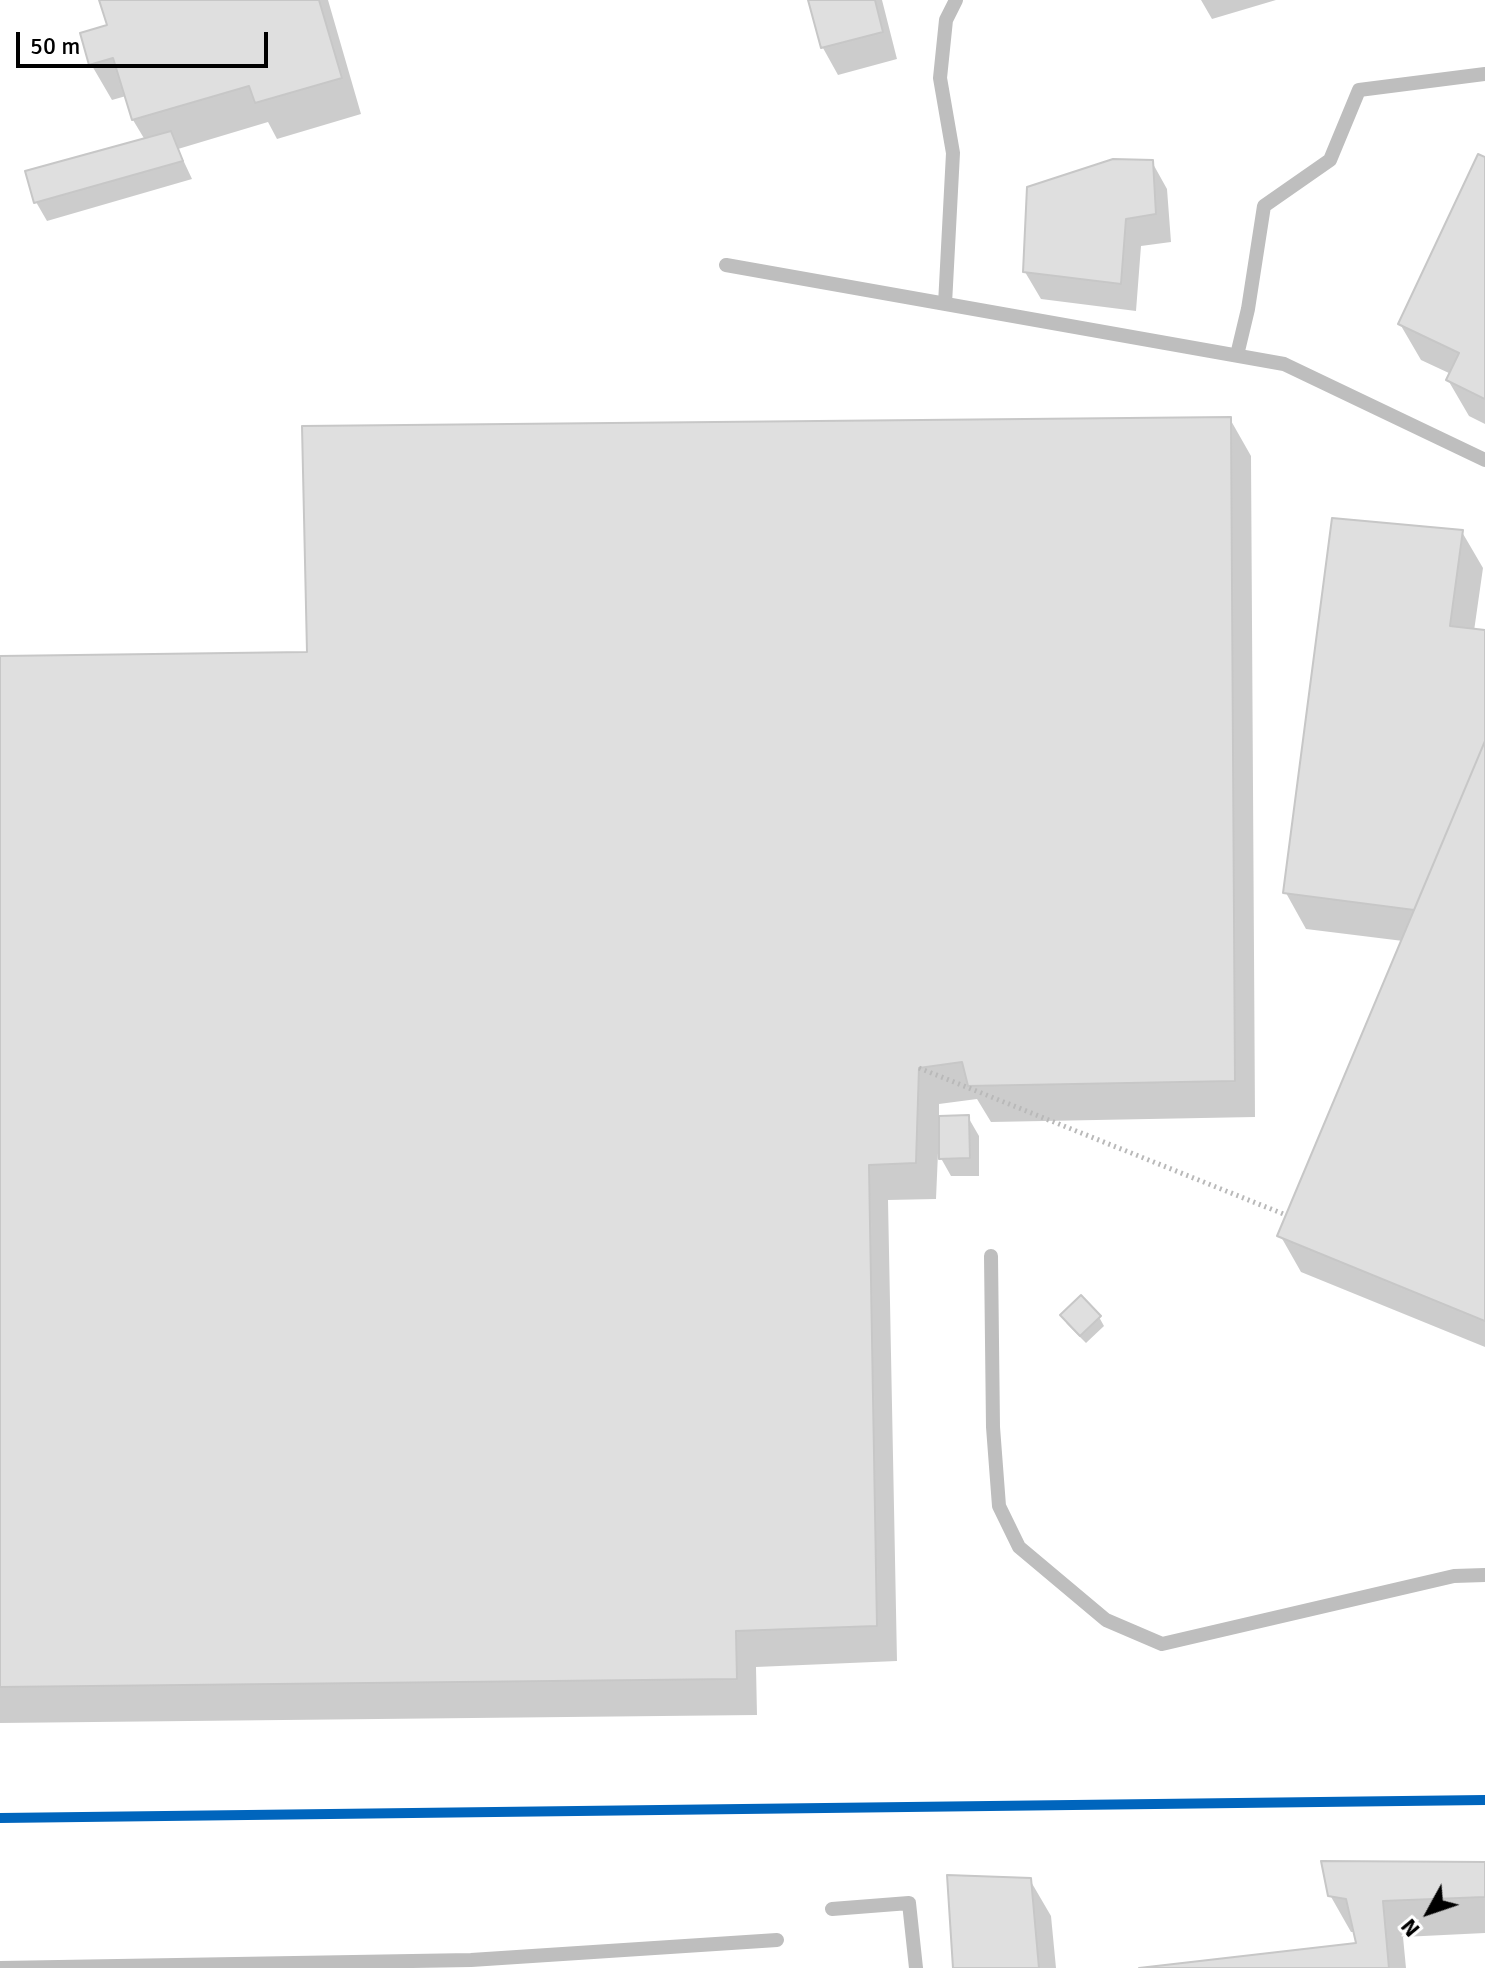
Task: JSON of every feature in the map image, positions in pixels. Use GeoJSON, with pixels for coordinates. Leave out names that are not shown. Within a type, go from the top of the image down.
{"type":"FeatureCollection","features":[{"type":"Feature","properties":{"kind":"lane"},"geometry":{"type":"LineString","coordinates":[[945,304],[953,153],[940,78],[946,20],[956,0]]}},
{"type":"Feature","properties":{"kind":"lane"},"geometry":{"type":"LineString","coordinates":[[1237,355],[1248,309],[1264,206],[1330,160],[1359,90],[1485,74]]}},
{"type":"Feature","properties":{"kind":"lane"},"geometry":{"type":"LineString","coordinates":[[726,265],[1284,364],[1485,460]]}},
{"type":"Feature","properties":{"kind":"lane"},"geometry":{"type":"LineString","coordinates":[[991,1256],[993,1427],[999,1506],[1019,1547],[1106,1620],[1162,1644],[1454,1576],[1485,1575]]}},
{"type":"Feature","properties":{"kind":"lane"},"geometry":{"type":"LineString","coordinates":[[832,1909],[909,1903],[916,1968]]}},
{"type":"Feature","properties":{"kind":"lane"},"geometry":{"type":"LineString","coordinates":[[0,1968],[472,1964],[777,1940]]}},
{"type":"Feature","properties":{"kind":"path"},"geometry":{"type":"LineString","coordinates":[[919,1068],[1286,1215]]}},
{"type":"Feature","properties":{"kind":"building"},"geometry":{"type":"Polygon","coordinates":[[[99,0],[319,0],[342,78],[255,103],[249,86],[132,120],[113,58],[89,65],[80,33],[107,25],[99,0]]]}},
{"type":"Feature","properties":{"kind":"building"},"geometry":{"type":"Polygon","coordinates":[[[808,0],[875,0],[883,32],[821,48],[808,0]]]}},
{"type":"Feature","properties":{"kind":"building"},"geometry":{"type":"Polygon","coordinates":[[[171,131],[183,161],[34,203],[25,171],[171,131]]]}},
{"type":"Feature","properties":{"kind":"building"},"geometry":{"type":"Polygon","coordinates":[[[1478,154],[1485,157],[1485,399],[1446,380],[1459,353],[1398,324],[1478,154]]]}},
{"type":"Feature","properties":{"kind":"building"},"geometry":{"type":"Polygon","coordinates":[[[1113,159],[1153,160],[1156,214],[1126,219],[1121,284],[1023,272],[1027,187],[1113,159]]]}},
{"type":"Feature","properties":{"kind":"building"},"geometry":{"type":"Polygon","coordinates":[[[1231,417],[1235,1081],[968,1086],[962,1062],[919,1068],[916,1163],[869,1165],[877,1626],[736,1631],[737,1679],[0,1687],[0,656],[307,652],[302,426],[1231,417]]]}},
{"type":"Feature","properties":{"kind":"building"},"geometry":{"type":"Polygon","coordinates":[[[1332,518],[1463,530],[1450,626],[1485,630],[1485,741],[1414,910],[1283,893],[1332,518]]]}},
{"type":"Feature","properties":{"kind":"building"},"geometry":{"type":"Polygon","coordinates":[[[1485,741],[1485,1321],[1277,1236],[1485,741]]]}},
{"type":"Feature","properties":{"kind":"building"},"geometry":{"type":"Polygon","coordinates":[[[969,1115],[970,1158],[939,1159],[939,1116],[969,1115]]]}},
{"type":"Feature","properties":{"kind":"building"},"geometry":{"type":"Polygon","coordinates":[[[1081,1295],[1101,1316],[1080,1336],[1060,1315],[1081,1295]]]}},
{"type":"Feature","properties":{"kind":"building"},"geometry":{"type":"Polygon","coordinates":[[[1321,1861],[1485,1862],[1485,1897],[1383,1901],[1389,1968],[1139,1968],[1356,1943],[1346,1899],[1328,1896],[1321,1861]]]}},
{"type":"Feature","properties":{"kind":"building"},"geometry":{"type":"Polygon","coordinates":[[[947,1875],[1031,1878],[1039,1968],[953,1968],[947,1875]]]}},
{"type":"Feature","properties":{"kind":"transit line"},"geometry":{"type":"LineString","coordinates":[[0,1818],[1485,1800]]}}]}
